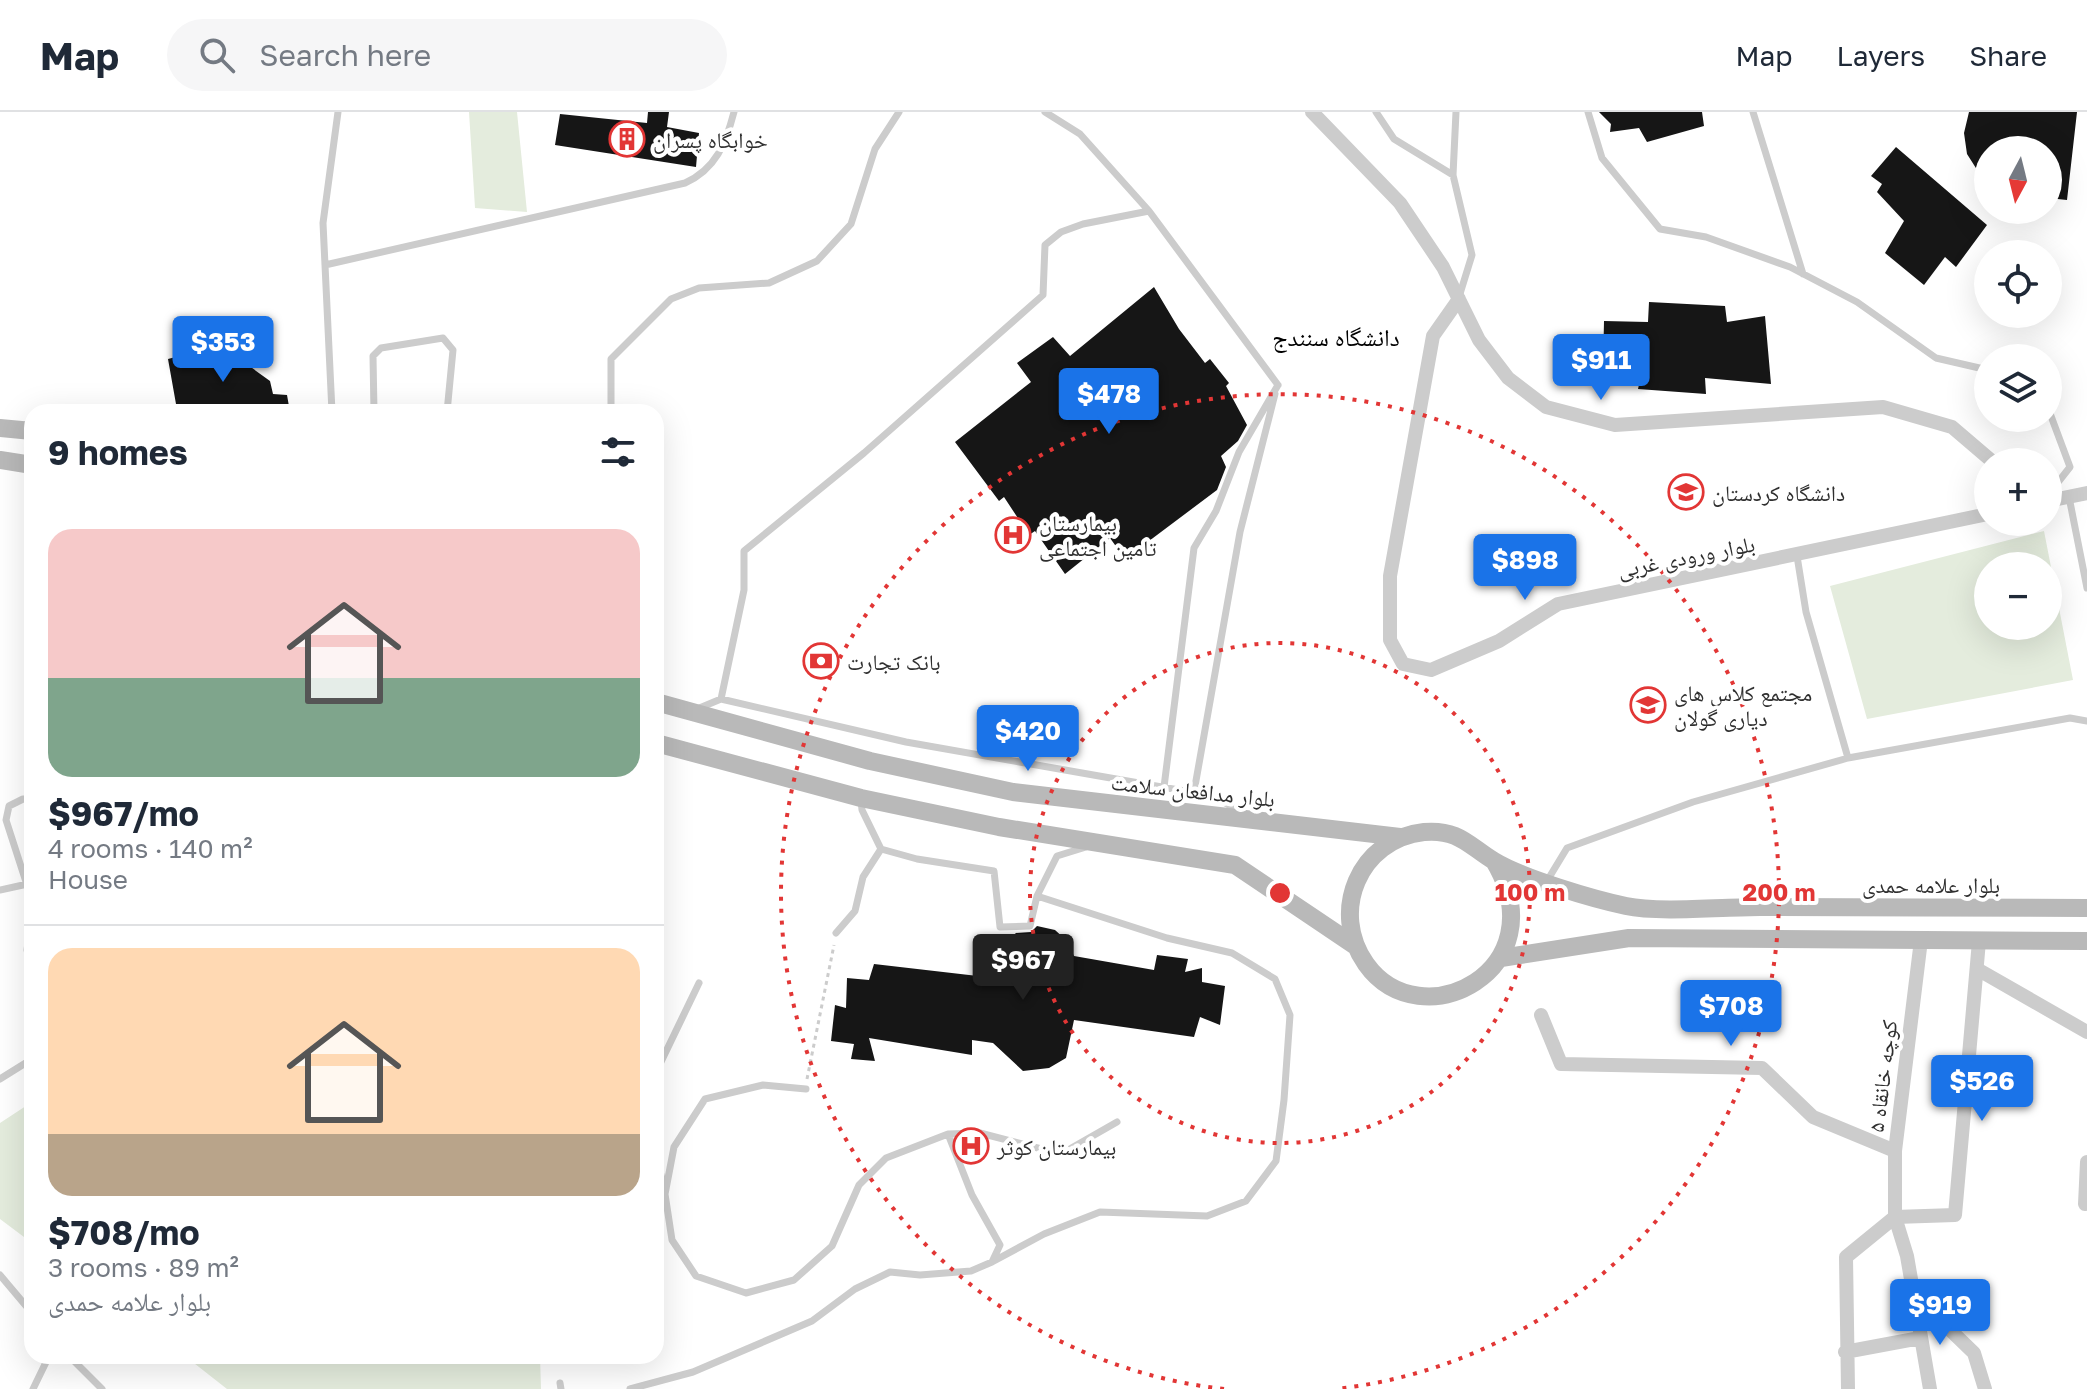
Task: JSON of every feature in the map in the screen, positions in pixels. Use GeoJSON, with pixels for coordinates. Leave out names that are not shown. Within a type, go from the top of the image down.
{"type":"FeatureCollection","features":[{"type":"Feature","properties":{"kind":"main road"},"geometry":{"type":"LineString","coordinates":[[0,428],[24,430]]}},
{"type":"Feature","properties":{"kind":"main road"},"geometry":{"type":"LineString","coordinates":[[0,460],[24,464]]}},
{"type":"Feature","properties":{"kind":"main road","name":"بلوار مدافعان سلامت"},"geometry":{"type":"LineString","coordinates":[[664,704],[870,761],[1013,792],[1400,837]]}},
{"type":"Feature","properties":{"kind":"main road"},"geometry":{"type":"LineString","coordinates":[[664,745],[861,798],[999,827],[1103,841],[1235,865],[1354,945]]}},
{"type":"Feature","properties":{"kind":"main road"},"geometry":{"type":"LineString","coordinates":[[1425,832],[1451,834],[1475,844],[1494,861],[1508,884],[1513,909],[1511,934],[1501,958],[1484,977],[1462,990],[1436,996],[1411,994],[1387,983],[1367,967],[1354,945],[1349,919],[1356,882],[1378,851],[1400,837],[1425,832]]}},
{"type":"Feature","properties":{"kind":"main road","name":"بلوار علامه حمدی"},"geometry":{"type":"LineString","coordinates":[[1494,861],[1628,907],[2087,908]]}},
{"type":"Feature","properties":{"kind":"main road"},"geometry":{"type":"LineString","coordinates":[[1501,958],[1629,938],[2087,941]]}},
{"type":"Feature","properties":{"kind":"street"},"geometry":{"type":"LineString","coordinates":[[1312,112],[1400,203],[1443,267],[1479,340],[1508,378],[1546,407],[1615,425],[1883,407],[1952,427],[1977,448]]}},
{"type":"Feature","properties":{"kind":"street","name":"بلوار ورودی غربی"},"geometry":{"type":"LineString","coordinates":[[1459,299],[1433,336],[1390,576],[1390,640],[1403,664],[1431,670],[1499,641],[1558,604],[1974,517]]}},
{"type":"Feature","properties":{"kind":"street"},"geometry":{"type":"LineString","coordinates":[[2062,498],[2087,493]]}},
{"type":"Feature","properties":{"kind":"street","name":"کوچه خانقاه ۵"},"geometry":{"type":"LineString","coordinates":[[1921,940],[1895,1151],[1895,1217],[1930,1389]]}},
{"type":"Feature","properties":{"kind":"street"},"geometry":{"type":"LineString","coordinates":[[1848,1389],[1845,1352],[1846,1257],[1895,1217],[1955,1215],[1979,941]]}},
{"type":"Feature","properties":{"kind":"street"},"geometry":{"type":"LineString","coordinates":[[1977,969],[2087,1032]]}},
{"type":"Feature","properties":{"kind":"street"},"geometry":{"type":"LineString","coordinates":[[1541,1015],[1561,1064],[1762,1068],[1813,1117],[1895,1151]]}},
{"type":"Feature","properties":{"kind":"street"},"geometry":{"type":"LineString","coordinates":[[2085,1204],[2087,1162]]}},
{"type":"Feature","properties":{"kind":"street"},"geometry":{"type":"LineString","coordinates":[[1913,1294],[1974,1353],[1985,1389]]}},
{"type":"Feature","properties":{"kind":"street"},"geometry":{"type":"LineString","coordinates":[[1845,1352],[1920,1338]]}},
{"type":"Feature","properties":{"kind":"lane"},"geometry":{"type":"LineString","coordinates":[[332,404],[323,223],[338,112]]}},
{"type":"Feature","properties":{"kind":"lane"},"geometry":{"type":"LineString","coordinates":[[325,265],[685,183],[699,177],[720,154],[734,112]]}},
{"type":"Feature","properties":{"kind":"lane"},"geometry":{"type":"LineString","coordinates":[[611,404],[611,359],[671,299],[699,288],[769,283],[817,261],[851,224],[875,149],[899,112]]}},
{"type":"Feature","properties":{"kind":"lane"},"geometry":{"type":"LineString","coordinates":[[1045,112],[1080,134],[1149,211],[1278,385]]}},
{"type":"Feature","properties":{"kind":"lane"},"geometry":{"type":"LineString","coordinates":[[1376,112],[1394,139],[1453,175]]}},
{"type":"Feature","properties":{"kind":"lane"},"geometry":{"type":"LineString","coordinates":[[1456,112],[1453,175],[1472,255],[1459,299]]}},
{"type":"Feature","properties":{"kind":"lane"},"geometry":{"type":"LineString","coordinates":[[1588,112],[1602,158],[1660,229],[1706,237],[1803,274],[1857,302],[1936,358],[1974,367]]}},
{"type":"Feature","properties":{"kind":"lane"},"geometry":{"type":"LineString","coordinates":[[1753,112],[1803,274]]}},
{"type":"Feature","properties":{"kind":"lane"},"geometry":{"type":"LineString","coordinates":[[721,699],[744,590],[744,551],[864,453],[1043,295],[1045,245],[1061,232],[1083,224],[1149,211]]}},
{"type":"Feature","properties":{"kind":"lane"},"geometry":{"type":"LineString","coordinates":[[374,404],[373,356],[381,348],[443,338],[453,350],[448,404]]}},
{"type":"Feature","properties":{"kind":"lane"},"geometry":{"type":"LineString","coordinates":[[1164,787],[1194,548],[1216,511],[1239,452],[1278,385]]}},
{"type":"Feature","properties":{"kind":"lane"},"geometry":{"type":"LineString","coordinates":[[1194,792],[1240,532],[1278,385]]}},
{"type":"Feature","properties":{"kind":"lane"},"geometry":{"type":"LineString","coordinates":[[2057,432],[2070,467],[2062,477]]}},
{"type":"Feature","properties":{"kind":"lane"},"geometry":{"type":"LineString","coordinates":[[2069,497],[2087,588]]}},
{"type":"Feature","properties":{"kind":"lane"},"geometry":{"type":"LineString","coordinates":[[1797,556],[1806,612],[1848,758]]}},
{"type":"Feature","properties":{"kind":"lane"},"geometry":{"type":"LineString","coordinates":[[690,712],[721,699],[906,742],[1213,796],[1257,821]]}},
{"type":"Feature","properties":{"kind":"lane"},"geometry":{"type":"LineString","coordinates":[[1547,881],[1567,848],[1693,802],[1848,758],[2070,718],[2087,721]]}},
{"type":"Feature","properties":{"kind":"lane"},"geometry":{"type":"LineString","coordinates":[[861,798],[862,810],[881,849],[917,859],[994,871],[1000,927],[1030,926],[1037,896],[1057,856],[1103,841]]}},
{"type":"Feature","properties":{"kind":"lane"},"geometry":{"type":"LineString","coordinates":[[24,799],[9,806],[6,820],[24,868]]}},
{"type":"Feature","properties":{"kind":"lane"},"geometry":{"type":"LineString","coordinates":[[836,933],[855,911],[863,877],[881,849]]}},
{"type":"Feature","properties":{"kind":"lane"},"geometry":{"type":"LineString","coordinates":[[0,890],[24,885]]}},
{"type":"Feature","properties":{"kind":"lane"},"geometry":{"type":"LineString","coordinates":[[630,1389],[693,1372],[812,1321],[855,1289],[890,1272],[920,1275],[971,1271],[1044,1234],[1100,1212],[1207,1216],[1246,1201],[1276,1161],[1284,1100],[1290,1015],[1275,979],[1232,953],[1167,938],[1037,896]]}},
{"type":"Feature","properties":{"kind":"lane"},"geometry":{"type":"LineString","coordinates":[[664,1056],[699,983]]}},
{"type":"Feature","properties":{"kind":"lane"},"geometry":{"type":"LineString","coordinates":[[0,1079],[24,1064]]}},
{"type":"Feature","properties":{"kind":"lane"},"geometry":{"type":"LineString","coordinates":[[665,1194],[674,1147],[705,1099],[763,1085],[806,1089]]}},
{"type":"Feature","properties":{"kind":"lane"},"geometry":{"type":"LineString","coordinates":[[664,1189],[672,1240],[696,1276],[746,1293],[794,1280],[832,1246],[859,1185],[886,1158],[948,1134],[980,1133],[1061,1154],[1117,1122]]}},
{"type":"Feature","properties":{"kind":"lane"},"geometry":{"type":"LineString","coordinates":[[948,1134],[972,1195],[1000,1245],[992,1262]]}},
{"type":"Feature","properties":{"kind":"lane"},"geometry":{"type":"LineString","coordinates":[[0,1275],[24,1304]]}},
{"type":"Feature","properties":{"kind":"lane"},"geometry":{"type":"LineString","coordinates":[[33,1389],[45,1364]]}},
{"type":"Feature","properties":{"kind":"lane"},"geometry":{"type":"LineString","coordinates":[[77,1364],[102,1389]]}},
{"type":"Feature","properties":{"kind":"path"},"geometry":{"type":"LineString","coordinates":[[806,1089],[836,933]]}},
{"type":"Feature","properties":{"kind":"green space"},"geometry":{"type":"Polygon","coordinates":[[[469,112],[517,112],[527,212],[475,208],[469,112]]]}},
{"type":"Feature","properties":{"kind":"green space"},"geometry":{"type":"Polygon","coordinates":[[[2025,536],[2045,536],[2048,552],[1974,552],[1974,640],[2062,640],[2062,623],[2073,680],[1867,719],[1830,586],[2025,536]]]}},
{"type":"Feature","properties":{"kind":"green space"},"geometry":{"type":"Polygon","coordinates":[[[24,1107],[24,1237],[0,1219],[0,1123],[24,1107]]]}},
{"type":"Feature","properties":{"kind":"green space"},"geometry":{"type":"Polygon","coordinates":[[[195,1364],[540,1364],[541,1389],[227,1389],[195,1364]]]}},
{"type":"Feature","properties":{"kind":"building","name":"خوابگاه پسران"},"geometry":{"type":"Polygon","coordinates":[[[648,112],[669,112],[667,127],[699,133],[696,167],[555,145],[560,114],[647,123],[648,112]]]}},
{"type":"Feature","properties":{"kind":"building"},"geometry":{"type":"Polygon","coordinates":[[[1599,112],[1702,112],[1704,126],[1647,142],[1639,128],[1610,132],[1611,124],[1599,112]]]}},
{"type":"Feature","properties":{"kind":"building"},"geometry":{"type":"Polygon","coordinates":[[[1969,112],[2077,112],[2067,200],[2062,199],[2062,136],[1974,136],[1974,165],[1967,154],[1964,133],[1969,112]]]}},
{"type":"Feature","properties":{"kind":"building"},"geometry":{"type":"Polygon","coordinates":[[[1896,147],[1974,214],[1974,224],[1987,225],[1956,267],[1945,257],[1924,285],[1885,253],[1904,221],[1877,192],[1882,184],[1871,176],[1896,147]]]}},
{"type":"Feature","properties":{"kind":"building"},"geometry":{"type":"Polygon","coordinates":[[[1154,287],[1179,329],[1205,363],[1210,359],[1229,383],[1226,386],[1247,425],[1238,441],[1221,456],[1226,467],[1217,490],[1125,559],[1110,538],[1065,574],[1035,531],[1029,535],[1004,497],[999,501],[955,442],[1031,382],[1017,363],[1053,337],[1070,356],[1154,287]]]}},
{"type":"Feature","properties":{"kind":"building"},"geometry":{"type":"Polygon","coordinates":[[[1649,302],[1725,306],[1727,322],[1765,316],[1771,384],[1705,378],[1706,394],[1638,389],[1642,371],[1603,368],[1604,321],[1648,322],[1649,302]]]}},
{"type":"Feature","properties":{"kind":"building"},"geometry":{"type":"Polygon","coordinates":[[[206,349],[210,356],[230,352],[270,381],[273,394],[287,395],[289,404],[176,404],[168,359],[206,349]]]}},
{"type":"Feature","properties":{"kind":"building"},"geometry":{"type":"Polygon","coordinates":[[[1037,926],[1055,930],[1066,940],[1074,956],[1154,970],[1157,955],[1188,959],[1185,972],[1202,968],[1202,982],[1225,986],[1220,1025],[1200,1017],[1194,1037],[1074,1020],[1066,1058],[1049,1068],[1023,1071],[993,1043],[972,1040],[972,1055],[869,1038],[875,1061],[851,1059],[854,1044],[831,1041],[835,1005],[846,1008],[847,978],[869,980],[874,964],[995,978],[1002,945],[1016,933],[1031,932],[1037,926]]]}},
{"type":"Feature","properties":{"kind":"place","name":"خوابگاه پسران"},"geometry":{"type":"Point","coordinates":[627,139]}},
{"type":"Feature","properties":{"kind":"place","name":"دانشگاه کردستان"},"geometry":{"type":"Point","coordinates":[1686,492]}},
{"type":"Feature","properties":{"kind":"place","name":"بیمارستان تامین اجتماعی"},"geometry":{"type":"Point","coordinates":[1013,535]}},
{"type":"Feature","properties":{"kind":"place","name":"بانک تجارت"},"geometry":{"type":"Point","coordinates":[821,661]}},
{"type":"Feature","properties":{"kind":"place","name":"مجتمع کلاس های دیاری گولان"},"geometry":{"type":"Point","coordinates":[1648,705]}},
{"type":"Feature","properties":{"kind":"place","name":"بیمارستان کوثر"},"geometry":{"type":"Point","coordinates":[971,1146]}},
{"type":"Feature","properties":{"kind":"district","name":"دانشگاه سنندج"},"geometry":{"type":"Point","coordinates":[1336,336]}}]}
